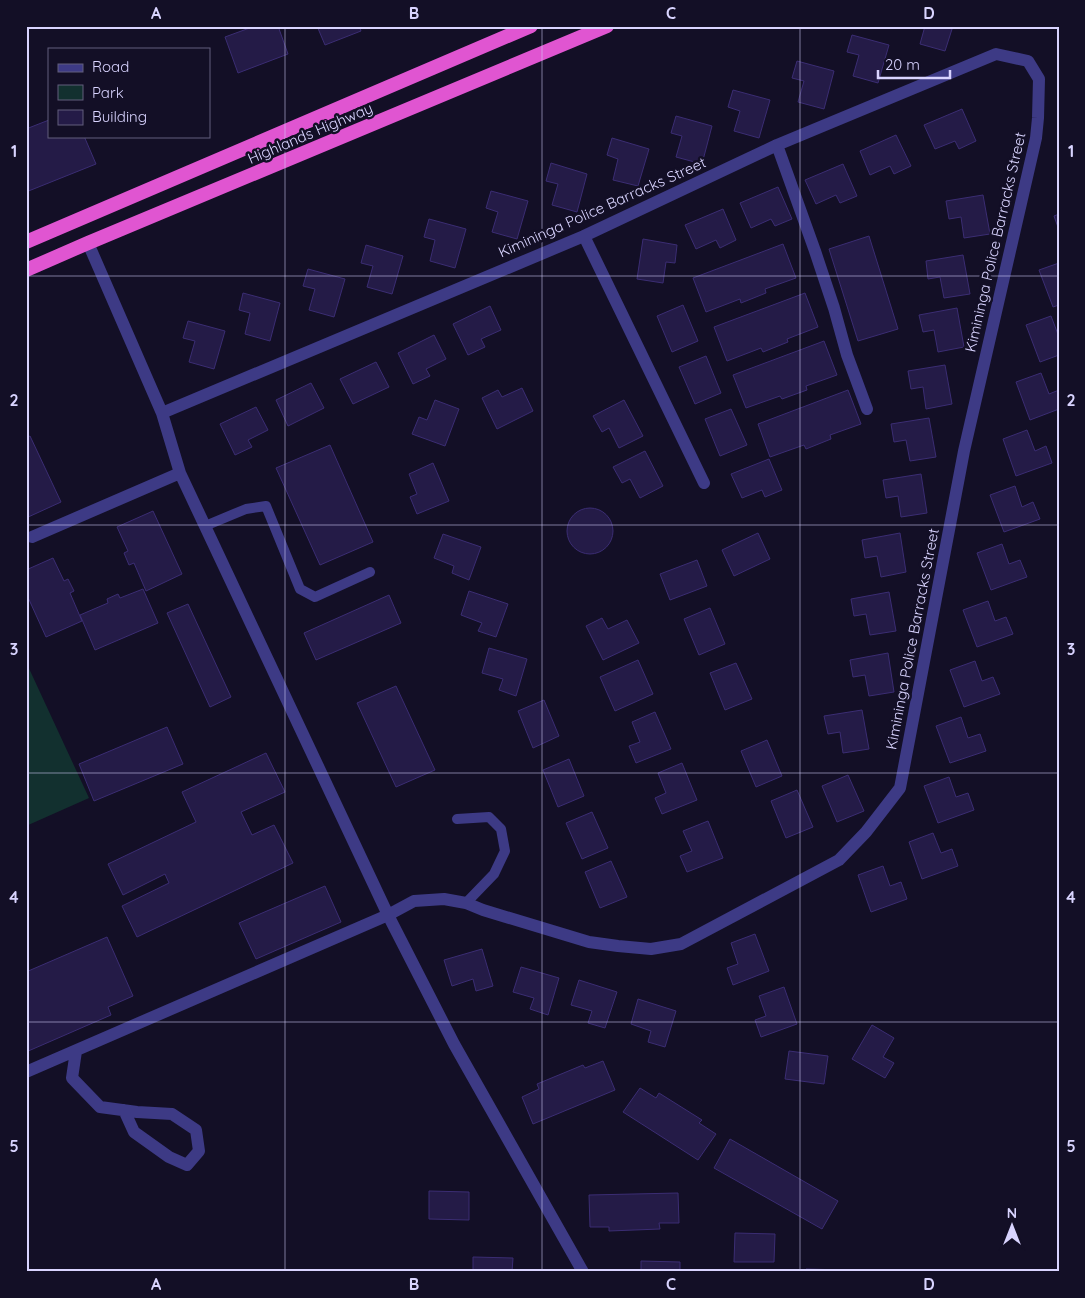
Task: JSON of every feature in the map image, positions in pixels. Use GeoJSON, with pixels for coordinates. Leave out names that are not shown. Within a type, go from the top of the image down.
{"type":"FeatureCollection","features":[{"type":"Feature","properties":{"kind":"highway","name":"Highlands Highway"},"geometry":{"type":"LineString","coordinates":[[26,242],[531,26]]}},
{"type":"Feature","properties":{"kind":"highway","name":"Highlands Highway"},"geometry":{"type":"LineString","coordinates":[[26,270],[607,26]]}},
{"type":"Feature","properties":{"kind":"street","name":"Kimininga Police Barracks Street"},"geometry":{"type":"LineString","coordinates":[[26,1072],[388,915],[414,901],[444,899],[466,903],[483,910],[589,942],[651,949],[681,944],[839,860],[866,832],[900,788],[964,451],[1036,138],[1039,79],[1028,61],[996,54],[777,145],[584,236],[162,413]]}},
{"type":"Feature","properties":{"kind":"street"},"geometry":{"type":"LineString","coordinates":[[777,145],[815,251],[847,355],[867,408]]}},
{"type":"Feature","properties":{"kind":"street"},"geometry":{"type":"LineString","coordinates":[[584,236],[704,483]]}},
{"type":"Feature","properties":{"kind":"street"},"geometry":{"type":"LineString","coordinates":[[88,243],[162,413],[180,473],[388,915],[454,1044],[583,1272]]}},
{"type":"Feature","properties":{"kind":"street"},"geometry":{"type":"LineString","coordinates":[[32,536],[180,473]]}},
{"type":"Feature","properties":{"kind":"street"},"geometry":{"type":"LineString","coordinates":[[76,1051],[72,1078],[100,1107],[172,1114],[196,1130],[198,1151],[187,1165],[169,1157],[134,1132],[124,1110]]}},
{"type":"Feature","properties":{"kind":"lane"},"geometry":{"type":"LineString","coordinates":[[205,526],[246,509],[266,506],[300,589],[315,598],[370,572]]}},
{"type":"Feature","properties":{"kind":"lane"},"geometry":{"type":"LineString","coordinates":[[457,819],[489,817],[501,829],[505,851],[494,874],[466,903]]}},
{"type":"Feature","properties":{"kind":"green space"},"geometry":{"type":"Polygon","coordinates":[[[26,662],[89,798],[26,826],[26,662]]]}},
{"type":"Feature","properties":{"kind":"building"},"geometry":{"type":"Polygon","coordinates":[[[255,26],[278,26],[288,54],[238,73],[225,37],[255,26]]]}},
{"type":"Feature","properties":{"kind":"building"},"geometry":{"type":"Polygon","coordinates":[[[317,26],[359,26],[361,31],[325,45],[317,26]]]}},
{"type":"Feature","properties":{"kind":"building"},"geometry":{"type":"Polygon","coordinates":[[[925,26],[953,26],[945,51],[920,44],[925,26]]]}},
{"type":"Feature","properties":{"kind":"building"},"geometry":{"type":"Polygon","coordinates":[[[852,35],[889,45],[878,83],[853,76],[859,55],[847,52],[852,35]]]}},
{"type":"Feature","properties":{"kind":"building"},"geometry":{"type":"Polygon","coordinates":[[[797,61],[834,71],[824,109],[798,102],[804,81],[792,78],[797,61]]]}},
{"type":"Feature","properties":{"kind":"building"},"geometry":{"type":"Polygon","coordinates":[[[733,90],[770,100],[759,138],[734,131],[740,111],[728,107],[733,90]]]}},
{"type":"Feature","properties":{"kind":"building"},"geometry":{"type":"Polygon","coordinates":[[[962,109],[976,141],[959,149],[955,141],[935,149],[924,125],[962,109]]]}},
{"type":"Feature","properties":{"kind":"building"},"geometry":{"type":"Polygon","coordinates":[[[676,116],[712,126],[702,164],[676,157],[682,136],[671,133],[676,116]]]}},
{"type":"Feature","properties":{"kind":"building"},"geometry":{"type":"Polygon","coordinates":[[[48,120],[48,138],[85,138],[96,164],[26,192],[26,129],[48,120]]]}},
{"type":"Feature","properties":{"kind":"building"},"geometry":{"type":"Polygon","coordinates":[[[896,135],[911,166],[894,174],[890,166],[870,175],[860,151],[896,135]]]}},
{"type":"Feature","properties":{"kind":"building"},"geometry":{"type":"Polygon","coordinates":[[[612,138],[649,149],[638,186],[613,180],[618,159],[607,155],[612,138]]]}},
{"type":"Feature","properties":{"kind":"building"},"geometry":{"type":"Polygon","coordinates":[[[551,163],[587,174],[577,212],[552,205],[558,184],[546,181],[551,163]]]}},
{"type":"Feature","properties":{"kind":"building"},"geometry":{"type":"Polygon","coordinates":[[[843,164],[857,196],[840,203],[836,195],[816,204],[805,180],[843,164]]]}},
{"type":"Feature","properties":{"kind":"building"},"geometry":{"type":"Polygon","coordinates":[[[778,187],[792,219],[775,226],[771,219],[751,228],[740,203],[778,187]]]}},
{"type":"Feature","properties":{"kind":"building"},"geometry":{"type":"Polygon","coordinates":[[[491,191],[528,201],[517,239],[492,232],[498,212],[486,208],[491,191]]]}},
{"type":"Feature","properties":{"kind":"building"},"geometry":{"type":"Polygon","coordinates":[[[983,195],[990,234],[964,238],[961,217],[949,219],[946,201],[983,195]]]}},
{"type":"Feature","properties":{"kind":"building"},"geometry":{"type":"Polygon","coordinates":[[[723,209],[736,240],[720,248],[716,240],[696,249],[685,225],[723,209]]]}},
{"type":"Feature","properties":{"kind":"building"},"geometry":{"type":"Polygon","coordinates":[[[1059,214],[1059,230],[1054,216],[1059,214]]]}},
{"type":"Feature","properties":{"kind":"building"},"geometry":{"type":"Polygon","coordinates":[[[429,219],[466,229],[455,268],[430,261],[435,240],[424,237],[429,219]]]}},
{"type":"Feature","properties":{"kind":"building"},"geometry":{"type":"Polygon","coordinates":[[[869,236],[898,329],[858,341],[829,249],[869,236]]]}},
{"type":"Feature","properties":{"kind":"building"},"geometry":{"type":"Polygon","coordinates":[[[643,239],[677,245],[675,263],[666,262],[663,283],[637,279],[643,239]]]}},
{"type":"Feature","properties":{"kind":"building"},"geometry":{"type":"Polygon","coordinates":[[[783,244],[796,278],[765,289],[766,293],[741,303],[740,299],[706,312],[693,278],[783,244]]]}},
{"type":"Feature","properties":{"kind":"building"},"geometry":{"type":"Polygon","coordinates":[[[366,245],[403,256],[392,294],[367,287],[373,266],[361,263],[366,245]]]}},
{"type":"Feature","properties":{"kind":"building"},"geometry":{"type":"Polygon","coordinates":[[[963,255],[970,294],[944,298],[940,277],[928,279],[926,261],[963,255]]]}},
{"type":"Feature","properties":{"kind":"building"},"geometry":{"type":"Polygon","coordinates":[[[1059,263],[1059,305],[1053,307],[1039,270],[1059,263]]]}},
{"type":"Feature","properties":{"kind":"building"},"geometry":{"type":"Polygon","coordinates":[[[308,269],[345,279],[334,317],[309,310],[315,289],[303,286],[308,269]]]}},
{"type":"Feature","properties":{"kind":"building"},"geometry":{"type":"Polygon","coordinates":[[[243,293],[280,303],[270,341],[245,334],[250,313],[239,310],[243,293]]]}},
{"type":"Feature","properties":{"kind":"building"},"geometry":{"type":"Polygon","coordinates":[[[805,293],[818,327],[787,339],[788,342],[763,352],[761,348],[727,361],[714,327],[805,293]]]}},
{"type":"Feature","properties":{"kind":"building"},"geometry":{"type":"Polygon","coordinates":[[[683,305],[698,341],[672,352],[657,316],[683,305]]]}},
{"type":"Feature","properties":{"kind":"building"},"geometry":{"type":"Polygon","coordinates":[[[490,306],[501,330],[481,339],[485,347],[468,355],[453,324],[490,306]]]}},
{"type":"Feature","properties":{"kind":"building"},"geometry":{"type":"Polygon","coordinates":[[[957,308],[964,347],[938,352],[934,330],[923,332],[919,315],[957,308]]]}},
{"type":"Feature","properties":{"kind":"building"},"geometry":{"type":"Polygon","coordinates":[[[1051,316],[1059,337],[1059,355],[1040,362],[1026,325],[1051,316]]]}},
{"type":"Feature","properties":{"kind":"building"},"geometry":{"type":"Polygon","coordinates":[[[188,321],[225,331],[214,369],[189,362],[195,341],[183,338],[188,321]]]}},
{"type":"Feature","properties":{"kind":"building"},"geometry":{"type":"Polygon","coordinates":[[[434,335],[446,359],[426,369],[430,376],[413,384],[398,353],[434,335]]]}},
{"type":"Feature","properties":{"kind":"building"},"geometry":{"type":"Polygon","coordinates":[[[824,341],[837,375],[806,386],[807,390],[782,399],[780,396],[746,408],[733,375],[824,341]]]}},
{"type":"Feature","properties":{"kind":"building"},"geometry":{"type":"Polygon","coordinates":[[[706,356],[721,393],[695,404],[679,367],[706,356]]]}},
{"type":"Feature","properties":{"kind":"building"},"geometry":{"type":"Polygon","coordinates":[[[376,362],[389,387],[353,404],[340,379],[376,362]]]}},
{"type":"Feature","properties":{"kind":"building"},"geometry":{"type":"Polygon","coordinates":[[[945,365],[952,404],[926,409],[923,387],[911,389],[908,371],[945,365]]]}},
{"type":"Feature","properties":{"kind":"building"},"geometry":{"type":"Polygon","coordinates":[[[1041,373],[1049,394],[1059,390],[1059,409],[1030,420],[1016,382],[1041,373]]]}},
{"type":"Feature","properties":{"kind":"building"},"geometry":{"type":"Polygon","coordinates":[[[311,383],[324,408],[288,426],[276,400],[311,383]]]}},
{"type":"Feature","properties":{"kind":"building"},"geometry":{"type":"Polygon","coordinates":[[[522,388],[533,411],[497,429],[482,398],[498,390],[502,397],[522,388]]]}},
{"type":"Feature","properties":{"kind":"building"},"geometry":{"type":"Polygon","coordinates":[[[848,390],[861,424],[830,435],[831,439],[806,449],[804,445],[770,457],[758,424],[848,390]]]}},
{"type":"Feature","properties":{"kind":"building"},"geometry":{"type":"Polygon","coordinates":[[[435,400],[459,409],[445,446],[412,434],[419,417],[427,420],[435,400]]]}},
{"type":"Feature","properties":{"kind":"building"},"geometry":{"type":"Polygon","coordinates":[[[624,400],[643,436],[619,448],[609,428],[602,432],[593,416],[624,400]]]}},
{"type":"Feature","properties":{"kind":"building"},"geometry":{"type":"Polygon","coordinates":[[[256,407],[268,430],[248,440],[252,447],[235,455],[220,424],[256,407]]]}},
{"type":"Feature","properties":{"kind":"building"},"geometry":{"type":"Polygon","coordinates":[[[731,409],[747,445],[720,456],[705,419],[731,409]]]}},
{"type":"Feature","properties":{"kind":"building"},"geometry":{"type":"Polygon","coordinates":[[[929,418],[936,457],[910,461],[906,440],[894,442],[891,424],[929,418]]]}},
{"type":"Feature","properties":{"kind":"building"},"geometry":{"type":"Polygon","coordinates":[[[1027,430],[1035,451],[1046,446],[1052,463],[1016,476],[1003,439],[1027,430]]]}},
{"type":"Feature","properties":{"kind":"building"},"geometry":{"type":"Polygon","coordinates":[[[30,436],[61,502],[26,518],[26,438],[30,436]]]}},
{"type":"Feature","properties":{"kind":"building"},"geometry":{"type":"Polygon","coordinates":[[[330,445],[373,542],[320,565],[276,468],[330,445]]]}},
{"type":"Feature","properties":{"kind":"building"},"geometry":{"type":"Polygon","coordinates":[[[645,451],[663,486],[640,498],[630,479],[622,483],[613,467],[645,451]]]}},
{"type":"Feature","properties":{"kind":"building"},"geometry":{"type":"Polygon","coordinates":[[[769,459],[782,490],[765,497],[762,490],[742,498],[731,474],[769,459]]]}},
{"type":"Feature","properties":{"kind":"building"},"geometry":{"type":"Polygon","coordinates":[[[433,463],[449,501],[417,514],[410,497],[417,494],[409,474],[433,463]]]}},
{"type":"Feature","properties":{"kind":"building"},"geometry":{"type":"Polygon","coordinates":[[[921,474],[927,513],[901,517],[898,496],[886,498],[883,480],[921,474]]]}},
{"type":"Feature","properties":{"kind":"building"},"geometry":{"type":"Polygon","coordinates":[[[1015,486],[1022,507],[1033,502],[1040,519],[1004,532],[990,495],[1015,486]]]}},
{"type":"Feature","properties":{"kind":"building"},"geometry":{"type":"Polygon","coordinates":[[[590,508],[603,512],[609,518],[613,531],[609,544],[603,550],[590,554],[577,550],[571,544],[567,531],[571,518],[577,512],[590,508]]]}},
{"type":"Feature","properties":{"kind":"building"},"geometry":{"type":"Polygon","coordinates":[[[153,511],[182,574],[146,591],[134,563],[129,565],[124,553],[128,551],[117,527],[153,511]]]}},
{"type":"Feature","properties":{"kind":"building"},"geometry":{"type":"Polygon","coordinates":[[[758,533],[770,559],[734,576],[722,550],[758,533]]]}},
{"type":"Feature","properties":{"kind":"building"},"geometry":{"type":"Polygon","coordinates":[[[900,533],[906,572],[881,577],[877,556],[865,558],[862,540],[900,533]]]}},
{"type":"Feature","properties":{"kind":"building"},"geometry":{"type":"Polygon","coordinates":[[[443,534],[481,547],[469,580],[452,573],[454,566],[434,558],[443,534]]]}},
{"type":"Feature","properties":{"kind":"building"},"geometry":{"type":"Polygon","coordinates":[[[1002,544],[1009,564],[1020,560],[1027,577],[991,590],[977,553],[1002,544]]]}},
{"type":"Feature","properties":{"kind":"building"},"geometry":{"type":"Polygon","coordinates":[[[53,558],[64,581],[68,579],[74,591],[70,593],[82,621],[46,637],[26,593],[26,570],[53,558]]]}},
{"type":"Feature","properties":{"kind":"building"},"geometry":{"type":"Polygon","coordinates":[[[697,560],[707,586],[670,600],[660,574],[697,560]]]}},
{"type":"Feature","properties":{"kind":"building"},"geometry":{"type":"Polygon","coordinates":[[[143,589],[158,623],[95,650],[80,615],[108,603],[107,599],[118,594],[120,598],[143,589]]]}},
{"type":"Feature","properties":{"kind":"building"},"geometry":{"type":"Polygon","coordinates":[[[469,591],[508,604],[496,637],[478,631],[482,623],[461,615],[469,591]]]}},
{"type":"Feature","properties":{"kind":"building"},"geometry":{"type":"Polygon","coordinates":[[[889,592],[896,631],[870,635],[866,614],[854,616],[851,599],[889,592]]]}},
{"type":"Feature","properties":{"kind":"building"},"geometry":{"type":"Polygon","coordinates":[[[389,595],[401,623],[316,660],[304,633],[389,595]]]}},
{"type":"Feature","properties":{"kind":"building"},"geometry":{"type":"Polygon","coordinates":[[[988,601],[995,621],[1006,617],[1013,634],[977,647],[963,610],[988,601]]]}},
{"type":"Feature","properties":{"kind":"building"},"geometry":{"type":"Polygon","coordinates":[[[188,604],[231,697],[210,707],[167,613],[188,604]]]}},
{"type":"Feature","properties":{"kind":"building"},"geometry":{"type":"Polygon","coordinates":[[[710,608],[725,644],[699,655],[684,619],[710,608]]]}},
{"type":"Feature","properties":{"kind":"building"},"geometry":{"type":"Polygon","coordinates":[[[602,618],[608,629],[627,620],[639,643],[603,660],[586,626],[602,618]]]}},
{"type":"Feature","properties":{"kind":"building"},"geometry":{"type":"Polygon","coordinates":[[[489,648],[527,659],[516,696],[499,690],[503,679],[482,673],[489,648]]]}},
{"type":"Feature","properties":{"kind":"building"},"geometry":{"type":"Polygon","coordinates":[[[888,653],[894,692],[869,696],[865,675],[853,677],[850,660],[888,653]]]}},
{"type":"Feature","properties":{"kind":"building"},"geometry":{"type":"Polygon","coordinates":[[[638,660],[653,694],[615,711],[600,677],[638,660]]]}},
{"type":"Feature","properties":{"kind":"building"},"geometry":{"type":"Polygon","coordinates":[[[975,661],[982,681],[993,677],[1000,694],[964,707],[950,670],[975,661]]]}},
{"type":"Feature","properties":{"kind":"building"},"geometry":{"type":"Polygon","coordinates":[[[736,663],[752,699],[725,710],[710,673],[736,663]]]}},
{"type":"Feature","properties":{"kind":"building"},"geometry":{"type":"Polygon","coordinates":[[[396,686],[435,770],[396,787],[357,703],[396,686]]]}},
{"type":"Feature","properties":{"kind":"building"},"geometry":{"type":"Polygon","coordinates":[[[544,700],[559,736],[533,748],[518,711],[544,700]]]}},
{"type":"Feature","properties":{"kind":"building"},"geometry":{"type":"Polygon","coordinates":[[[862,710],[869,749],[843,753],[840,732],[828,734],[824,716],[862,710]]]}},
{"type":"Feature","properties":{"kind":"building"},"geometry":{"type":"Polygon","coordinates":[[[655,712],[671,749],[636,763],[629,746],[640,742],[632,722],[655,712]]]}},
{"type":"Feature","properties":{"kind":"building"},"geometry":{"type":"Polygon","coordinates":[[[961,717],[968,738],[980,734],[986,751],[950,763],[936,726],[961,717]]]}},
{"type":"Feature","properties":{"kind":"building"},"geometry":{"type":"Polygon","coordinates":[[[167,727],[183,764],[94,801],[79,764],[167,727]]]}},
{"type":"Feature","properties":{"kind":"building"},"geometry":{"type":"Polygon","coordinates":[[[767,740],[782,776],[756,787],[741,751],[767,740]]]}},
{"type":"Feature","properties":{"kind":"building"},"geometry":{"type":"Polygon","coordinates":[[[266,753],[285,792],[241,812],[252,835],[274,825],[293,863],[137,937],[122,906],[169,883],[165,874],[123,895],[108,864],[196,822],[182,792],[266,753]]]}},
{"type":"Feature","properties":{"kind":"building"},"geometry":{"type":"Polygon","coordinates":[[[569,759],[584,796],[558,807],[543,770],[569,759]]]}},
{"type":"Feature","properties":{"kind":"building"},"geometry":{"type":"Polygon","coordinates":[[[682,763],[697,800],[662,814],[655,798],[666,793],[658,773],[682,763]]]}},
{"type":"Feature","properties":{"kind":"building"},"geometry":{"type":"Polygon","coordinates":[[[848,775],[864,811],[837,822],[822,786],[848,775]]]}},
{"type":"Feature","properties":{"kind":"building"},"geometry":{"type":"Polygon","coordinates":[[[949,777],[956,797],[968,793],[974,810],[938,823],[924,786],[949,777]]]}},
{"type":"Feature","properties":{"kind":"building"},"geometry":{"type":"Polygon","coordinates":[[[797,790],[813,827],[786,838],[771,801],[797,790]]]}},
{"type":"Feature","properties":{"kind":"building"},"geometry":{"type":"Polygon","coordinates":[[[592,812],[608,848],[582,859],[566,823],[592,812]]]}},
{"type":"Feature","properties":{"kind":"building"},"geometry":{"type":"Polygon","coordinates":[[[708,821],[723,858],[687,872],[680,856],[692,851],[683,831],[708,821]]]}},
{"type":"Feature","properties":{"kind":"building"},"geometry":{"type":"Polygon","coordinates":[[[933,833],[941,853],[952,849],[958,866],[922,879],[909,842],[933,833]]]}},
{"type":"Feature","properties":{"kind":"building"},"geometry":{"type":"Polygon","coordinates":[[[611,861],[627,897],[600,908],[585,872],[611,861]]]}},
{"type":"Feature","properties":{"kind":"building"},"geometry":{"type":"Polygon","coordinates":[[[883,866],[890,886],[901,882],[907,899],[871,912],[858,875],[883,866]]]}},
{"type":"Feature","properties":{"kind":"building"},"geometry":{"type":"Polygon","coordinates":[[[325,886],[341,922],[256,959],[239,923],[325,886]]]}},
{"type":"Feature","properties":{"kind":"building"},"geometry":{"type":"Polygon","coordinates":[[[755,934],[769,971],[733,985],[727,968],[738,964],[731,943],[755,934]]]}},
{"type":"Feature","properties":{"kind":"building"},"geometry":{"type":"Polygon","coordinates":[[[107,937],[133,996],[108,1007],[111,1015],[26,1052],[26,972],[107,937]]]}},
{"type":"Feature","properties":{"kind":"building"},"geometry":{"type":"Polygon","coordinates":[[[482,949],[493,986],[476,991],[473,979],[452,986],[444,960],[482,949]]]}},
{"type":"Feature","properties":{"kind":"building"},"geometry":{"type":"Polygon","coordinates":[[[521,967],[559,978],[548,1015],[530,1009],[534,998],[513,992],[521,967]]]}},
{"type":"Feature","properties":{"kind":"building"},"geometry":{"type":"Polygon","coordinates":[[[579,980],[617,992],[605,1028],[588,1023],[592,1011],[571,1005],[579,980]]]}},
{"type":"Feature","properties":{"kind":"building"},"geometry":{"type":"Polygon","coordinates":[[[784,987],[797,1024],[761,1037],[755,1020],[766,1016],[759,996],[784,987]]]}},
{"type":"Feature","properties":{"kind":"building"},"geometry":{"type":"Polygon","coordinates":[[[638,999],[676,1011],[665,1047],[648,1042],[651,1031],[631,1024],[638,999]]]}},
{"type":"Feature","properties":{"kind":"building"},"geometry":{"type":"Polygon","coordinates":[[[872,1025],[894,1038],[883,1057],[894,1063],[885,1078],[852,1059],[872,1025]]]}},
{"type":"Feature","properties":{"kind":"building"},"geometry":{"type":"Polygon","coordinates":[[[789,1051],[828,1056],[824,1084],[785,1079],[789,1051]]]}},
{"type":"Feature","properties":{"kind":"building"},"geometry":{"type":"Polygon","coordinates":[[[603,1061],[615,1090],[533,1124],[522,1097],[539,1089],[537,1084],[583,1065],[585,1068],[603,1061]]]}},
{"type":"Feature","properties":{"kind":"building"},"geometry":{"type":"Polygon","coordinates":[[[640,1088],[656,1098],[659,1093],[702,1120],[699,1123],[716,1134],[698,1160],[623,1112],[640,1088]]]}},
{"type":"Feature","properties":{"kind":"building"},"geometry":{"type":"Polygon","coordinates":[[[730,1139],[838,1201],[822,1229],[714,1168],[730,1139]]]}},
{"type":"Feature","properties":{"kind":"building"},"geometry":{"type":"Polygon","coordinates":[[[429,1191],[469,1192],[469,1220],[429,1219],[429,1191]]]}},
{"type":"Feature","properties":{"kind":"building"},"geometry":{"type":"Polygon","coordinates":[[[678,1193],[679,1223],[659,1223],[660,1229],[609,1231],[609,1227],[590,1227],[589,1195],[678,1193]]]}},
{"type":"Feature","properties":{"kind":"building"},"geometry":{"type":"Polygon","coordinates":[[[735,1233],[775,1234],[774,1262],[734,1262],[735,1233]]]}},
{"type":"Feature","properties":{"kind":"building"},"geometry":{"type":"Polygon","coordinates":[[[473,1257],[513,1258],[512,1272],[473,1272],[473,1257]]]}},
{"type":"Feature","properties":{"kind":"building"},"geometry":{"type":"Polygon","coordinates":[[[641,1261],[680,1262],[680,1272],[641,1272],[641,1261]]]}},
{"type":"Feature","properties":{"kind":"building"},"geometry":{"type":"Polygon","coordinates":[[[806,1269],[845,1270],[845,1272],[806,1272],[806,1269]]]}}]}
